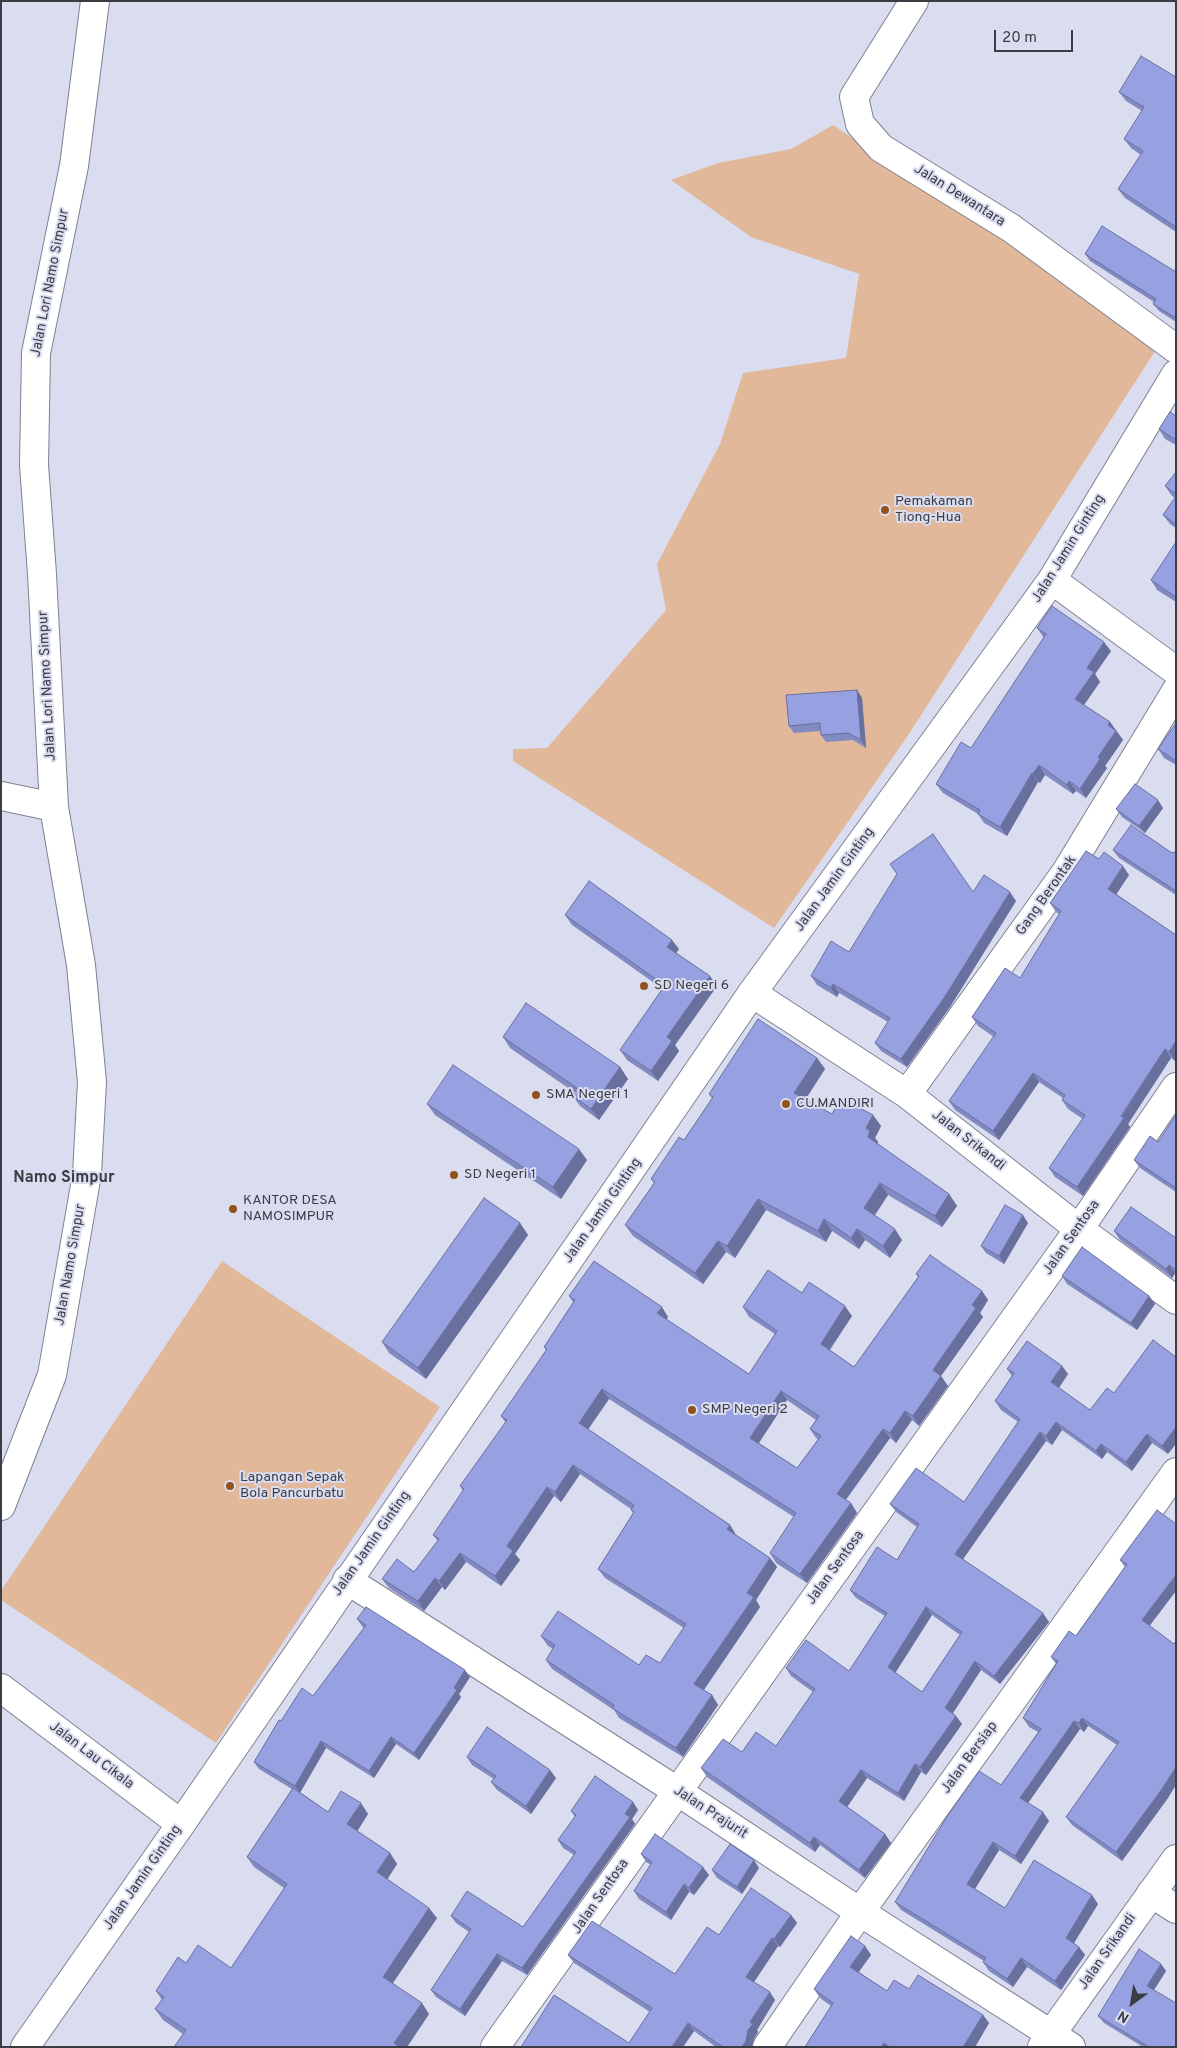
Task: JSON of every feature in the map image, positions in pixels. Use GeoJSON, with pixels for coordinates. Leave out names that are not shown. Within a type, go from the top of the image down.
{"type":"FeatureCollection","features":[{"type":"Feature","properties":{"kind":"main road","name":"Jalan Lori Namo Simpur"},"geometry":{"type":"LineString","coordinates":[[54,807],[42,574],[34,465],[36,353],[74,166],[95,1]]}},
{"type":"Feature","properties":{"kind":"main road","name":"Jalan Dewantara"},"geometry":{"type":"LineString","coordinates":[[914,1],[854,97],[860,124],[881,148],[1012,228],[1176,349]]}},
{"type":"Feature","properties":{"kind":"main road","name":"Jalan Jamin Ginting"},"geometry":{"type":"LineString","coordinates":[[25,2047],[181,1824],[752,993],[1052,580],[1176,374]]}},
{"type":"Feature","properties":{"kind":"main road"},"geometry":{"type":"LineString","coordinates":[[1052,580],[1176,671]]}},
{"type":"Feature","properties":{"kind":"main road","name":"Gang Berontak"},"geometry":{"type":"LineString","coordinates":[[907,1094],[1066,872],[1176,691]]}},
{"type":"Feature","properties":{"kind":"main road"},"geometry":{"type":"LineString","coordinates":[[1,796],[54,807]]}},
{"type":"Feature","properties":{"kind":"main road","name":"Jalan Namo Simpur"},"geometry":{"type":"LineString","coordinates":[[1,1506],[52,1375],[87,1174],[91,1072],[81,965],[54,807]]}},
{"type":"Feature","properties":{"kind":"main road","name":"Jalan Srikandi"},"geometry":{"type":"LineString","coordinates":[[752,993],[907,1094],[1079,1229],[1176,1300]]}},
{"type":"Feature","properties":{"kind":"main road","name":"Jalan Sentosa"},"geometry":{"type":"LineString","coordinates":[[495,2047],[1079,1229],[1176,1087]]}},
{"type":"Feature","properties":{"kind":"main road","name":"Jalan Bersiap"},"geometry":{"type":"LineString","coordinates":[[767,2047],[860,1912],[1176,1472]]}},
{"type":"Feature","properties":{"kind":"main road","name":"Jalan Prajurit"},"geometry":{"type":"LineString","coordinates":[[347,1580],[677,1791],[1054,2042]]}},
{"type":"Feature","properties":{"kind":"main road","name":"Jalan Lau Cikala"},"geometry":{"type":"LineString","coordinates":[[1,1688],[181,1824]]}},
{"type":"Feature","properties":{"kind":"main road","name":"Jalan Srikandi"},"geometry":{"type":"LineString","coordinates":[[1054,2042],[1151,1892],[1176,1859]]}},
{"type":"Feature","properties":{"kind":"main road"},"geometry":{"type":"LineString","coordinates":[[1151,1892],[1176,1910]]}},
{"type":"Feature","properties":{"kind":"shaded area"},"geometry":{"type":"Polygon","coordinates":[[[833,125],[1159,345],[907,737],[774,928],[513,761],[513,749],[547,748],[666,610],[657,564],[720,444],[743,373],[846,358],[859,274],[751,237],[671,180],[718,163],[791,149],[833,125]]]}},
{"type":"Feature","properties":{"kind":"shaded area","name":"Lapangan Sepak Bola Pancurbatu"},"geometry":{"type":"Polygon","coordinates":[[[222,1261],[440,1407],[216,1743],[1,1600],[1,1591],[222,1261]]]}},
{"type":"Feature","properties":{"kind":"building"},"geometry":{"type":"Polygon","coordinates":[[[1141,56],[1176,77],[1176,227],[1118,189],[1143,151],[1124,139],[1144,107],[1119,92],[1141,56]]]}},
{"type":"Feature","properties":{"kind":"building"},"geometry":{"type":"Polygon","coordinates":[[[1102,226],[1176,272],[1176,318],[1153,304],[1156,299],[1085,254],[1102,226]]]}},
{"type":"Feature","properties":{"kind":"building"},"geometry":{"type":"Polygon","coordinates":[[[1170,412],[1176,416],[1176,440],[1159,429],[1170,412]]]}},
{"type":"Feature","properties":{"kind":"building"},"geometry":{"type":"Polygon","coordinates":[[[1176,472],[1176,494],[1165,486],[1176,472]]]}},
{"type":"Feature","properties":{"kind":"building"},"geometry":{"type":"Polygon","coordinates":[[[1176,496],[1176,524],[1163,515],[1176,496]]]}},
{"type":"Feature","properties":{"kind":"building"},"geometry":{"type":"Polygon","coordinates":[[[1176,542],[1176,597],[1151,580],[1176,542]]]}},
{"type":"Feature","properties":{"kind":"building"},"geometry":{"type":"Polygon","coordinates":[[[1052,606],[1104,642],[1087,668],[1094,672],[1075,699],[1110,722],[1108,725],[1116,731],[1098,757],[1100,759],[1080,789],[1069,781],[1067,785],[1039,765],[1032,773],[1000,827],[978,814],[980,810],[936,784],[961,742],[971,748],[1046,634],[1037,628],[1052,606]]]}},
{"type":"Feature","properties":{"kind":"building"},"geometry":{"type":"Polygon","coordinates":[[[857,690],[861,740],[848,733],[821,735],[820,723],[789,726],[786,695],[857,690]]]}},
{"type":"Feature","properties":{"kind":"building"},"geometry":{"type":"Polygon","coordinates":[[[1176,723],[1176,761],[1158,749],[1176,723]]]}},
{"type":"Feature","properties":{"kind":"building"},"geometry":{"type":"Polygon","coordinates":[[[1135,784],[1158,800],[1139,826],[1116,809],[1135,784]]]}},
{"type":"Feature","properties":{"kind":"building"},"geometry":{"type":"Polygon","coordinates":[[[1131,825],[1172,853],[1176,853],[1176,891],[1113,850],[1131,825]]]}},
{"type":"Feature","properties":{"kind":"building"},"geometry":{"type":"Polygon","coordinates":[[[933,834],[973,892],[984,875],[1010,892],[944,998],[901,1059],[875,1043],[890,1018],[833,984],[831,988],[811,976],[831,941],[849,952],[897,874],[890,864],[933,834]]]}},
{"type":"Feature","properties":{"kind":"building"},"geometry":{"type":"Polygon","coordinates":[[[1086,851],[1099,859],[1104,852],[1123,866],[1108,889],[1176,935],[1176,1041],[1169,1052],[1165,1049],[1121,1116],[1124,1118],[1077,1187],[1049,1168],[1085,1115],[1062,1100],[1065,1095],[1033,1073],[993,1131],[949,1101],[996,1033],[972,1017],[1005,968],[1020,978],[1061,911],[1050,903],[1086,851]]]}},
{"type":"Feature","properties":{"kind":"building"},"geometry":{"type":"Polygon","coordinates":[[[589,881],[672,940],[667,947],[710,976],[667,1037],[672,1041],[651,1071],[620,1050],[663,988],[658,985],[660,982],[565,915],[589,881]]]}},
{"type":"Feature","properties":{"kind":"building"},"geometry":{"type":"Polygon","coordinates":[[[526,1003],[620,1067],[591,1109],[572,1095],[577,1088],[503,1037],[526,1003]]]}},
{"type":"Feature","properties":{"kind":"building"},"geometry":{"type":"Polygon","coordinates":[[[758,1019],[817,1058],[794,1093],[832,1114],[841,1098],[873,1115],[866,1128],[870,1131],[868,1137],[949,1194],[935,1216],[880,1183],[864,1208],[895,1229],[883,1246],[857,1229],[851,1238],[824,1219],[818,1231],[758,1199],[727,1246],[718,1241],[695,1273],[625,1225],[655,1182],[651,1179],[679,1137],[684,1140],[713,1097],[709,1094],[758,1019]]]}},
{"type":"Feature","properties":{"kind":"building"},"geometry":{"type":"Polygon","coordinates":[[[453,1065],[579,1149],[553,1187],[427,1104],[453,1065]]]}},
{"type":"Feature","properties":{"kind":"building"},"geometry":{"type":"Polygon","coordinates":[[[1176,1115],[1176,1188],[1134,1160],[1150,1136],[1158,1142],[1176,1115]]]}},
{"type":"Feature","properties":{"kind":"building"},"geometry":{"type":"Polygon","coordinates":[[[484,1198],[520,1223],[418,1368],[382,1342],[484,1198]]]}},
{"type":"Feature","properties":{"kind":"building"},"geometry":{"type":"Polygon","coordinates":[[[1005,1205],[1023,1215],[999,1256],[981,1246],[1005,1205]]]}},
{"type":"Feature","properties":{"kind":"building"},"geometry":{"type":"Polygon","coordinates":[[[1131,1207],[1176,1238],[1176,1270],[1169,1265],[1166,1269],[1114,1231],[1131,1207]]]}},
{"type":"Feature","properties":{"kind":"building"},"geometry":{"type":"Polygon","coordinates":[[[1082,1247],[1149,1296],[1131,1323],[1062,1276],[1082,1247]]]}},
{"type":"Feature","properties":{"kind":"building"},"geometry":{"type":"Polygon","coordinates":[[[930,1255],[982,1291],[972,1305],[976,1308],[933,1370],[941,1376],[913,1416],[905,1411],[890,1433],[883,1429],[837,1494],[851,1503],[800,1574],[770,1553],[796,1513],[602,1389],[579,1423],[730,1525],[727,1529],[770,1558],[747,1593],[754,1597],[694,1684],[712,1695],[676,1748],[612,1708],[614,1705],[546,1660],[555,1645],[541,1636],[558,1611],[639,1665],[646,1655],[660,1663],[686,1624],[598,1569],[634,1512],[631,1510],[634,1505],[573,1465],[555,1492],[547,1487],[507,1546],[513,1551],[495,1576],[460,1553],[439,1581],[435,1578],[418,1601],[382,1579],[397,1559],[414,1572],[439,1539],[433,1535],[464,1489],[460,1486],[507,1420],[501,1416],[547,1349],[544,1347],[575,1300],[569,1296],[594,1261],[662,1307],[657,1313],[749,1374],[777,1331],[743,1307],[768,1270],[802,1293],[809,1282],[845,1306],[821,1344],[854,1367],[919,1276],[916,1274],[930,1255]],[[781,1391],[750,1438],[797,1468],[821,1436],[810,1429],[819,1416],[781,1391]]]}},
{"type":"Feature","properties":{"kind":"building"},"geometry":{"type":"Polygon","coordinates":[[[1153,1340],[1176,1357],[1176,1427],[1162,1446],[1147,1434],[1126,1462],[1101,1444],[1096,1451],[1056,1422],[1046,1436],[1040,1432],[955,1554],[1043,1613],[994,1676],[975,1661],[945,1708],[956,1716],[920,1767],[915,1764],[898,1793],[861,1770],[839,1801],[885,1834],[859,1870],[814,1837],[810,1843],[701,1768],[723,1739],[742,1752],[756,1732],[776,1746],[815,1689],[786,1668],[806,1640],[849,1671],[887,1613],[850,1590],[877,1547],[897,1560],[919,1524],[890,1504],[916,1468],[964,1502],[1020,1419],[995,1401],[1014,1373],[1007,1369],[1027,1341],[1062,1366],[1051,1382],[1090,1410],[1107,1388],[1114,1393],[1153,1340]],[[926,1607],[888,1667],[922,1692],[962,1632],[926,1607]]]}},
{"type":"Feature","properties":{"kind":"building"},"geometry":{"type":"Polygon","coordinates":[[[1157,1510],[1176,1524],[1176,1575],[1142,1620],[1174,1644],[1176,1641],[1176,1767],[1116,1852],[1066,1817],[1119,1742],[1082,1718],[1079,1723],[1074,1721],[1020,1798],[1043,1812],[1015,1856],[993,1842],[967,1884],[1005,1908],[1034,1860],[1092,1895],[1066,1938],[1079,1947],[1055,1981],[1021,1958],[1007,1979],[983,1962],[986,1958],[895,1902],[948,1815],[979,1771],[1001,1785],[1041,1729],[1023,1718],[1058,1661],[1051,1657],[1069,1631],[1076,1636],[1127,1564],[1120,1560],[1157,1510]]]}},
{"type":"Feature","properties":{"kind":"building"},"geometry":{"type":"Polygon","coordinates":[[[366,1607],[465,1670],[454,1688],[457,1690],[414,1753],[391,1737],[369,1771],[321,1741],[295,1786],[254,1762],[279,1720],[281,1721],[302,1688],[313,1696],[366,1625],[357,1619],[366,1607]]]}},
{"type":"Feature","properties":{"kind":"building"},"geometry":{"type":"Polygon","coordinates":[[[487,1727],[550,1770],[526,1806],[491,1782],[496,1776],[467,1757],[487,1727]]]}},
{"type":"Feature","properties":{"kind":"building"},"geometry":{"type":"Polygon","coordinates":[[[595,1776],[633,1802],[625,1814],[630,1817],[522,1968],[497,1954],[460,2009],[431,1990],[471,1929],[451,1916],[467,1891],[523,1927],[576,1852],[558,1840],[576,1815],[571,1811],[595,1776]]]}},
{"type":"Feature","properties":{"kind":"building"},"geometry":{"type":"Polygon","coordinates":[[[293,1788],[328,1812],[341,1791],[361,1803],[347,1824],[390,1853],[377,1872],[429,1908],[383,1977],[422,2003],[394,2043],[399,2047],[174,2047],[186,2030],[155,2009],[164,1997],[156,1991],[178,1957],[186,1963],[198,1945],[231,1968],[287,1884],[247,1857],[293,1788]]]}},
{"type":"Feature","properties":{"kind":"building"},"geometry":{"type":"Polygon","coordinates":[[[655,1834],[703,1867],[689,1888],[684,1884],[666,1912],[634,1891],[652,1862],[641,1854],[655,1834]]]}},
{"type":"Feature","properties":{"kind":"building"},"geometry":{"type":"Polygon","coordinates":[[[730,1844],[754,1860],[737,1887],[712,1870],[730,1844]]]}},
{"type":"Feature","properties":{"kind":"building"},"geometry":{"type":"Polygon","coordinates":[[[751,1888],[791,1915],[774,1939],[772,1938],[746,1977],[770,1992],[750,2022],[753,2024],[748,2030],[746,2041],[742,2047],[723,2047],[688,2023],[672,2047],[521,2047],[554,1995],[629,2043],[652,2008],[568,1955],[592,1921],[675,1974],[707,1927],[719,1935],[751,1888]]]}},
{"type":"Feature","properties":{"kind":"building"},"geometry":{"type":"Polygon","coordinates":[[[851,1936],[865,1946],[850,1967],[887,1991],[894,1980],[909,1989],[918,1975],[983,2015],[963,2047],[890,2047],[884,2043],[881,2047],[805,2047],[833,2003],[814,1989],[851,1936]]]}},
{"type":"Feature","properties":{"kind":"building"},"geometry":{"type":"Polygon","coordinates":[[[1139,1949],[1161,1964],[1147,1986],[1176,2003],[1176,2047],[1149,2047],[1098,2016],[1139,1949]]]}},
{"type":"Feature","properties":{"kind":"place","name":"Pemakaman Tiong-Hua"},"geometry":{"type":"Point","coordinates":[885,510]}},
{"type":"Feature","properties":{"kind":"place","name":"SD Negeri 6"},"geometry":{"type":"Point","coordinates":[644,986]}},
{"type":"Feature","properties":{"kind":"place","name":"SMA Negeri 1"},"geometry":{"type":"Point","coordinates":[536,1095]}},
{"type":"Feature","properties":{"kind":"place","name":"CU.MANDIRI"},"geometry":{"type":"Point","coordinates":[786,1104]}},
{"type":"Feature","properties":{"kind":"place","name":"SD Negeri 1"},"geometry":{"type":"Point","coordinates":[454,1175]}},
{"type":"Feature","properties":{"kind":"place","name":"KANTOR DESA NAMOSIMPUR"},"geometry":{"type":"Point","coordinates":[233,1209]}},
{"type":"Feature","properties":{"kind":"place","name":"SMP Negeri 2"},"geometry":{"type":"Point","coordinates":[692,1410]}},
{"type":"Feature","properties":{"kind":"place","name":"Lapangan Sepak Bola Pancurbatu"},"geometry":{"type":"Point","coordinates":[230,1486]}},
{"type":"Feature","properties":{"kind":"district","name":"Namo Simpur"},"geometry":{"type":"Point","coordinates":[64,1179]}}]}
